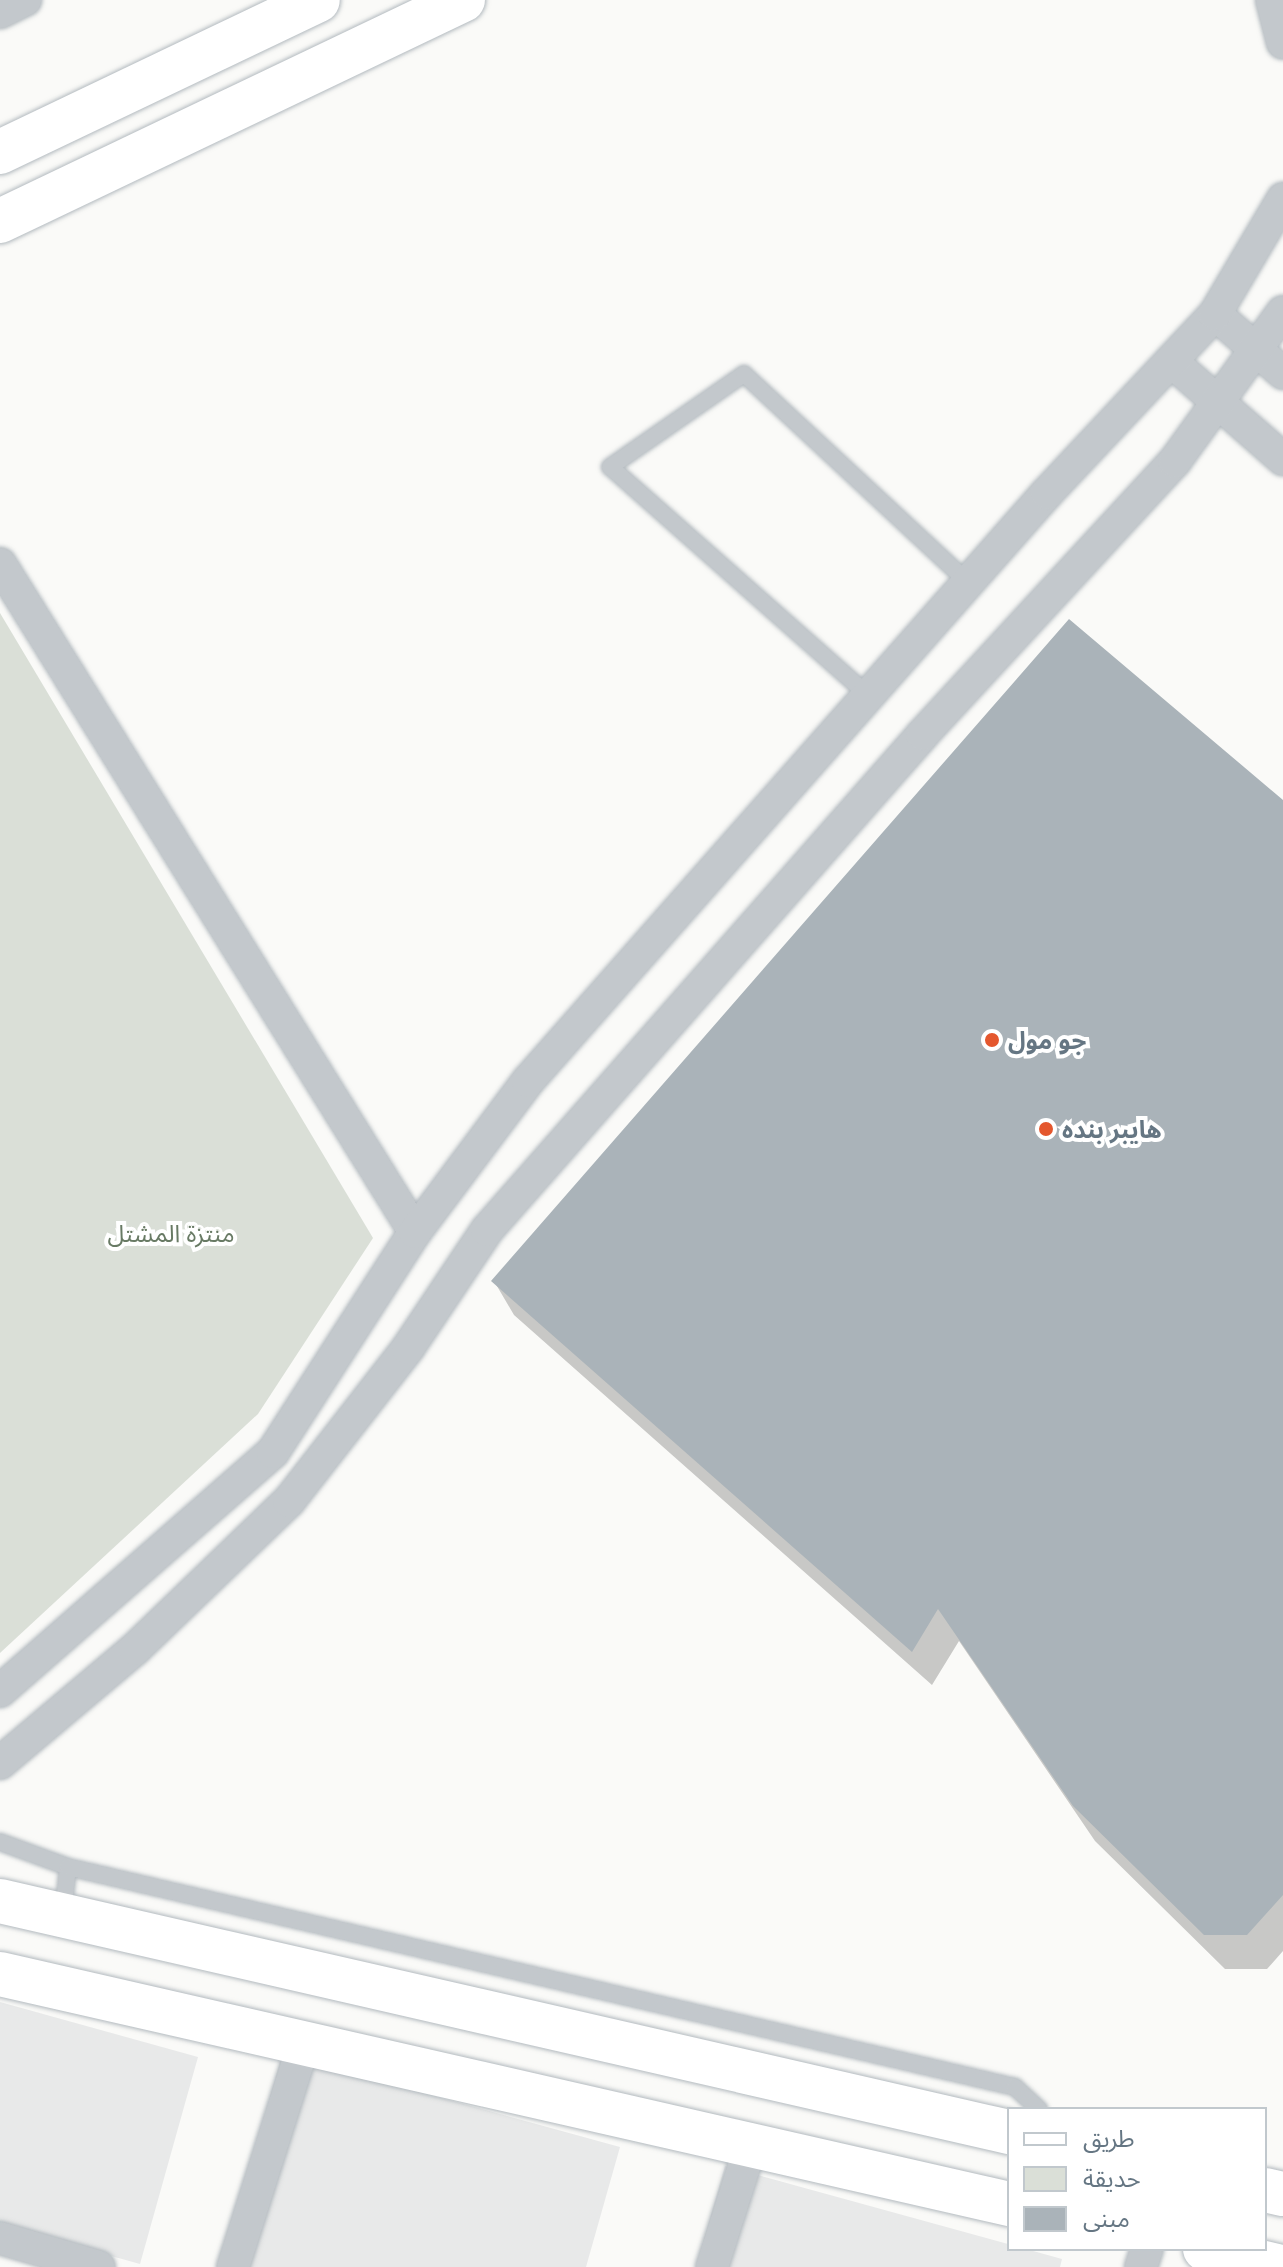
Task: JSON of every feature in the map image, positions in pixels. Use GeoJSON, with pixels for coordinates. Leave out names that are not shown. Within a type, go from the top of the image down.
{"type":"FeatureCollection","features":[{"type":"Feature","properties":{"kind":"main road"},"geometry":{"type":"LineString","coordinates":[[0,152],[318,0]]}},
{"type":"Feature","properties":{"kind":"main road"},"geometry":{"type":"LineString","coordinates":[[0,221],[463,0]]}},
{"type":"Feature","properties":{"kind":"main road"},"geometry":{"type":"LineString","coordinates":[[0,1901],[1007,2132]]}},
{"type":"Feature","properties":{"kind":"main road"},"geometry":{"type":"LineString","coordinates":[[0,1974],[1007,2204]]}},
{"type":"Feature","properties":{"kind":"main road"},"geometry":{"type":"LineString","coordinates":[[1213,2251],[1281,2267]]}},
{"type":"Feature","properties":{"kind":"street"},"geometry":{"type":"LineString","coordinates":[[0,12],[25,0]]}},
{"type":"Feature","properties":{"kind":"street"},"geometry":{"type":"LineString","coordinates":[[1272,0],[1283,43]]}},
{"type":"Feature","properties":{"kind":"street"},"geometry":{"type":"LineString","coordinates":[[0,1691],[273,1452],[415,1232],[528,1081],[968,582],[1215,314],[1283,199]]}},
{"type":"Feature","properties":{"kind":"street"},"geometry":{"type":"LineString","coordinates":[[0,1763],[135,1649],[289,1501],[408,1348],[487,1230],[923,734],[1175,461],[1283,312]]}},
{"type":"Feature","properties":{"kind":"street"},"geometry":{"type":"LineString","coordinates":[[1215,314],[1283,373]]}},
{"type":"Feature","properties":{"kind":"street"},"geometry":{"type":"LineString","coordinates":[[1171,361],[1283,459]]}},
{"type":"Feature","properties":{"kind":"street"},"geometry":{"type":"LineString","coordinates":[[0,564],[415,1232]]}},
{"type":"Feature","properties":{"kind":"street"},"geometry":{"type":"LineString","coordinates":[[233,2267],[304,2043]]}},
{"type":"Feature","properties":{"kind":"street"},"geometry":{"type":"LineString","coordinates":[[712,2267],[751,2145]]}},
{"type":"Feature","properties":{"kind":"street"},"geometry":{"type":"LineString","coordinates":[[0,2238],[99,2267]]}},
{"type":"Feature","properties":{"kind":"lane"},"geometry":{"type":"LineString","coordinates":[[868,695],[610,467],[744,374],[968,582]]}},
{"type":"Feature","properties":{"kind":"lane"},"geometry":{"type":"LineString","coordinates":[[0,1842],[68,1867],[1015,2087],[1037,2107]]}},
{"type":"Feature","properties":{"kind":"lane"},"geometry":{"type":"LineString","coordinates":[[63,1916],[68,1867]]}},
{"type":"Feature","properties":{"kind":"shaded area"},"geometry":{"type":"Polygon","coordinates":[[[0,2002],[198,2057],[140,2264],[0,2225],[0,2002]]]}},
{"type":"Feature","properties":{"kind":"shaded area"},"geometry":{"type":"Polygon","coordinates":[[[282,2054],[620,2147],[586,2267],[246,2267],[224,2261],[282,2054]]]}},
{"type":"Feature","properties":{"kind":"shaded area"},"geometry":{"type":"Polygon","coordinates":[[[725,2166],[1007,2244],[1007,2251],[1033,2251],[1062,2259],[1060,2267],[696,2267],[725,2166]]]}},
{"type":"Feature","properties":{"kind":"green space","name":"منتزة المشتل"},"geometry":{"type":"Polygon","coordinates":[[[0,613],[373,1238],[258,1414],[0,1653],[0,613]]]}},
{"type":"Feature","properties":{"kind":"building","name":"جو مول"},"geometry":{"type":"Polygon","coordinates":[[[1069,619],[1283,800],[1283,1895],[1247,1935],[1204,1935],[1073,1806],[938,1609],[912,1652],[491,1281],[1069,619]]]}},
{"type":"Feature","properties":{"kind":"place","name":"جو مول"},"geometry":{"type":"Point","coordinates":[992,1040]}},
{"type":"Feature","properties":{"kind":"place","name":"هايبر بنده"},"geometry":{"type":"Point","coordinates":[1046,1129]}}]}
